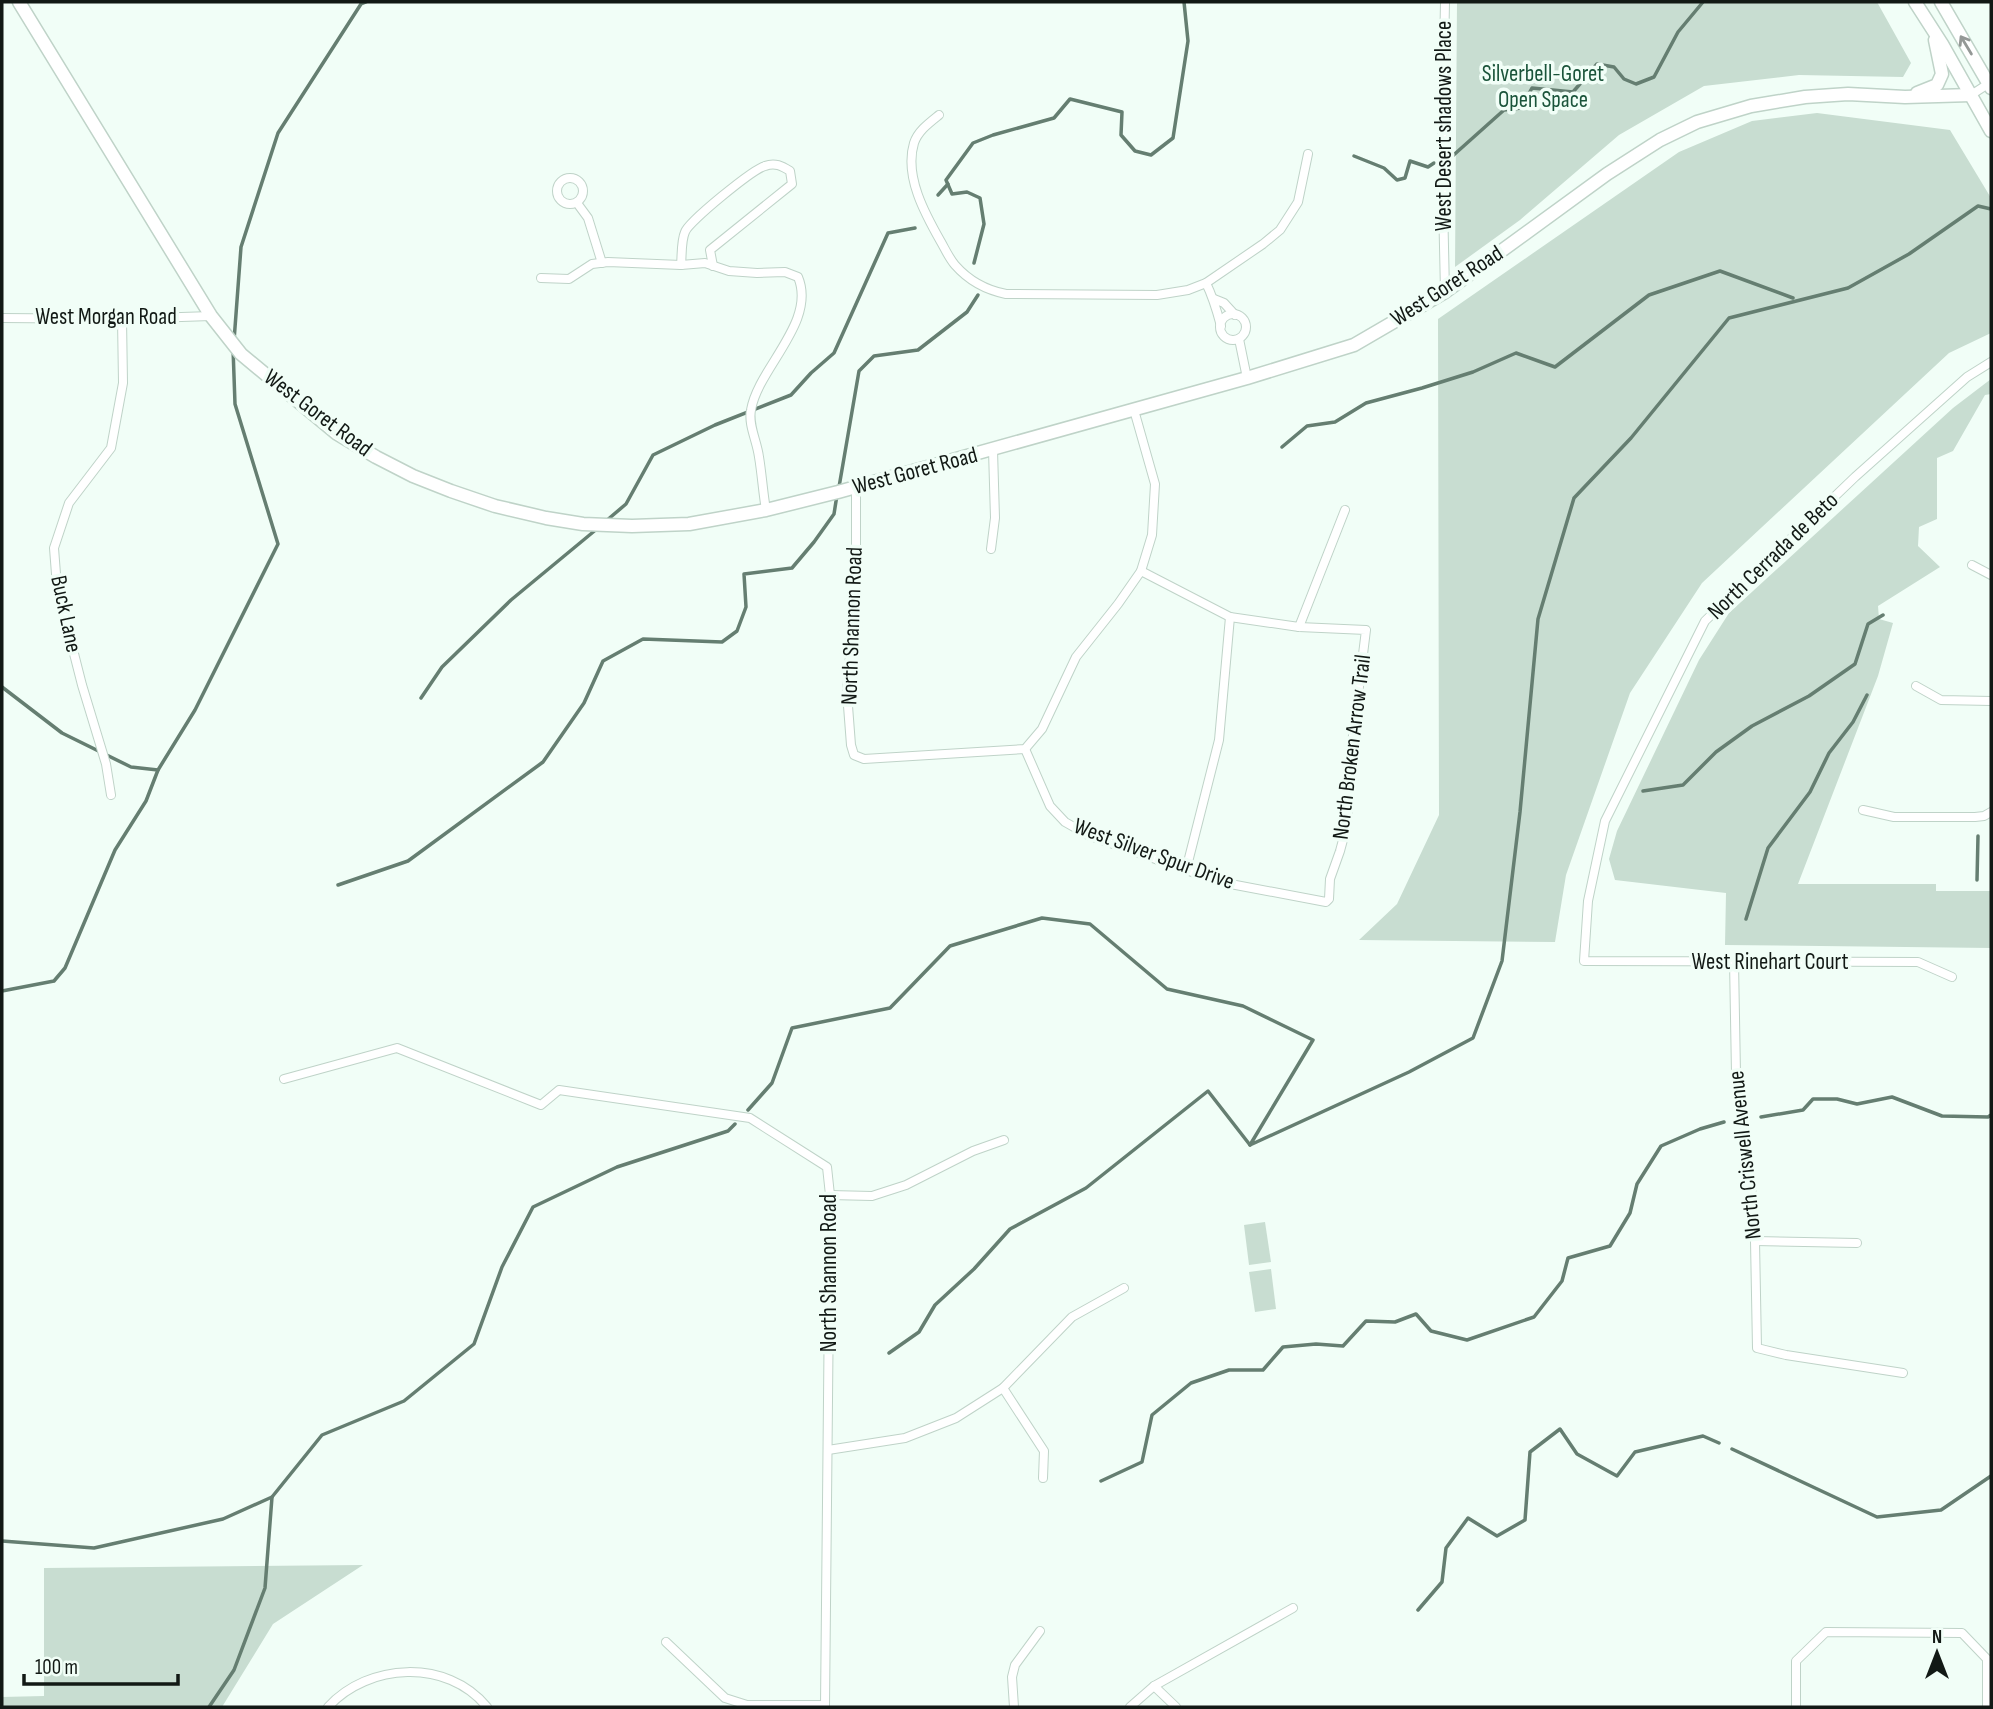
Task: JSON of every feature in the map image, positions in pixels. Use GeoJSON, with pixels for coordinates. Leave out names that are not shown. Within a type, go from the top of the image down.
{"type":"FeatureCollection","features":[{"type":"Feature","properties":{"kind":"street","name":"West Goret Road"},"geometry":{"type":"LineString","coordinates":[[19,2],[211,316],[242,354],[336,433],[412,476],[495,506],[583,524],[689,524],[766,510],[993,450],[1354,345],[1445,292],[1606,174],[1660,140],[1697,122],[1751,106],[1805,97],[1860,94],[1905,97],[1971,95],[1991,87]]}},
{"type":"Feature","properties":{"kind":"street","name":"West Desert shadows Place"},"geometry":{"type":"LineString","coordinates":[[1445,2],[1442,155],[1445,292]]}},
{"type":"Feature","properties":{"kind":"street"},"geometry":{"type":"LineString","coordinates":[[1915,2],[1991,131]]}},
{"type":"Feature","properties":{"kind":"street"},"geometry":{"type":"LineString","coordinates":[[1941,2],[1991,87]]}},
{"type":"Feature","properties":{"kind":"street"},"geometry":{"type":"LineString","coordinates":[[1905,97],[1937,85],[1942,74],[1933,29]]}},
{"type":"Feature","properties":{"kind":"street"},"geometry":{"type":"LineString","coordinates":[[939,115],[923,128],[914,142],[914,183],[921,203],[953,263],[987,290],[1006,294],[1157,295],[1188,290],[1206,283],[1280,230],[1298,202],[1308,154]]}},
{"type":"Feature","properties":{"kind":"street"},"geometry":{"type":"LineString","coordinates":[[681,265],[685,232],[693,220],[706,212],[726,192],[764,166],[780,164],[790,171],[792,184],[710,250],[713,266]]}},
{"type":"Feature","properties":{"kind":"street"},"geometry":{"type":"LineString","coordinates":[[577,203],[588,219],[602,263]]}},
{"type":"Feature","properties":{"kind":"street"},"geometry":{"type":"LineString","coordinates":[[541,278],[569,279],[592,264],[602,263],[705,263],[738,272],[785,272],[798,277],[803,289],[800,309],[783,347],[758,388],[750,414],[759,455],[766,510]]}},
{"type":"Feature","properties":{"kind":"street"},"geometry":{"type":"LineString","coordinates":[[1206,283],[1214,299],[1222,332],[1232,340],[1239,339],[1245,334],[1242,318],[1235,315],[1224,303],[1214,299]]}},
{"type":"Feature","properties":{"kind":"street"},"geometry":{"type":"LineString","coordinates":[[1221,326],[1226,317],[1235,315]]}},
{"type":"Feature","properties":{"kind":"street","name":"West Morgan Road"},"geometry":{"type":"LineString","coordinates":[[2,318],[122,319],[211,316]]}},
{"type":"Feature","properties":{"kind":"street","name":"Buck Lane"},"geometry":{"type":"LineString","coordinates":[[111,795],[106,764],[82,685],[57,586],[54,548],[69,503],[110,448],[123,383],[122,319]]}},
{"type":"Feature","properties":{"kind":"street"},"geometry":{"type":"LineString","coordinates":[[1239,339],[1247,378]]}},
{"type":"Feature","properties":{"kind":"street","name":"North Cerrada de Beto"},"geometry":{"type":"LineString","coordinates":[[1584,961],[1588,901],[1605,821],[1705,621],[1855,477],[1967,377],[1991,362]]}},
{"type":"Feature","properties":{"kind":"street"},"geometry":{"type":"LineString","coordinates":[[1025,749],[1042,729],[1076,657],[1141,571],[1152,535],[1155,484],[1134,410]]}},
{"type":"Feature","properties":{"kind":"street"},"geometry":{"type":"LineString","coordinates":[[991,549],[995,518],[993,450]]}},
{"type":"Feature","properties":{"kind":"street","name":"North Shannon Road"},"geometry":{"type":"LineString","coordinates":[[856,486],[856,579],[847,693],[854,755],[864,759],[1025,749]]}},
{"type":"Feature","properties":{"kind":"street"},"geometry":{"type":"LineString","coordinates":[[1141,571],[1230,617],[1299,627],[1345,510]]}},
{"type":"Feature","properties":{"kind":"street"},"geometry":{"type":"LineString","coordinates":[[1972,565],[1991,575]]}},
{"type":"Feature","properties":{"kind":"street"},"geometry":{"type":"LineString","coordinates":[[1186,870],[1219,740],[1230,617]]}},
{"type":"Feature","properties":{"kind":"street","name":"North Broken Arrow Trail"},"geometry":{"type":"LineString","coordinates":[[1299,627],[1366,630],[1353,735],[1347,825],[1330,879],[1330,894],[1326,902]]}},
{"type":"Feature","properties":{"kind":"street"},"geometry":{"type":"LineString","coordinates":[[1916,685],[1941,700],[1991,701]]}},
{"type":"Feature","properties":{"kind":"street","name":"West Silver Spur Drive"},"geometry":{"type":"LineString","coordinates":[[1025,749],[1049,806],[1065,822],[1088,835],[1220,882],[1326,902]]}},
{"type":"Feature","properties":{"kind":"street"},"geometry":{"type":"LineString","coordinates":[[1863,810],[1894,817],[1975,817],[1991,812]]}},
{"type":"Feature","properties":{"kind":"street","name":"West Rinehart Court"},"geometry":{"type":"LineString","coordinates":[[1584,961],[1918,962],[1952,977]]}},
{"type":"Feature","properties":{"kind":"street","name":"North Criswell Avenue"},"geometry":{"type":"LineString","coordinates":[[1734,961],[1735,1074],[1749,1155],[1755,1241],[1757,1348],[1903,1373]]}},
{"type":"Feature","properties":{"kind":"street","name":"North Shannon Road"},"geometry":{"type":"LineString","coordinates":[[284,1079],[397,1048],[541,1105],[559,1090],[750,1118],[827,1167],[830,1195],[825,1706]]}},
{"type":"Feature","properties":{"kind":"street"},"geometry":{"type":"LineString","coordinates":[[830,1195],[872,1196],[905,1185],[973,1151],[1004,1140]]}},
{"type":"Feature","properties":{"kind":"street"},"geometry":{"type":"LineString","coordinates":[[1755,1241],[1857,1242]]}},
{"type":"Feature","properties":{"kind":"street"},"geometry":{"type":"LineString","coordinates":[[828,1451],[905,1438],[956,1418],[1003,1388],[1072,1317],[1124,1288]]}},
{"type":"Feature","properties":{"kind":"street"},"geometry":{"type":"LineString","coordinates":[[1003,1388],[1044,1451],[1043,1478]]}},
{"type":"Feature","properties":{"kind":"street"},"geometry":{"type":"LineString","coordinates":[[1130,1707],[1154,1686],[1293,1608]]}},
{"type":"Feature","properties":{"kind":"street"},"geometry":{"type":"LineString","coordinates":[[1014,1707],[1012,1678],[1015,1665],[1040,1631]]}},
{"type":"Feature","properties":{"kind":"street"},"geometry":{"type":"LineString","coordinates":[[1796,1707],[1796,1661],[1826,1632],[1962,1633],[1987,1659],[1987,1707]]}},
{"type":"Feature","properties":{"kind":"street"},"geometry":{"type":"LineString","coordinates":[[666,1642],[725,1698],[747,1705],[825,1706]]}},
{"type":"Feature","properties":{"kind":"street"},"geometry":{"type":"LineString","coordinates":[[328,1707],[340,1694],[380,1675],[416,1671],[450,1679],[487,1707]]}},
{"type":"Feature","properties":{"kind":"street"},"geometry":{"type":"LineString","coordinates":[[1154,1686],[1175,1707]]}},
{"type":"Feature","properties":{"kind":"green space","name":"Silverbell-Goret Open Space"},"geometry":{"type":"Polygon","coordinates":[[[1457,2],[1877,2],[1911,63],[1903,77],[1799,75],[1704,86],[1619,135],[1520,220],[1455,267],[1457,2]]]}},
{"type":"Feature","properties":{"kind":"green space"},"geometry":{"type":"Polygon","coordinates":[[[1817,113],[1950,130],[1991,198],[1991,333],[1949,353],[1702,583],[1630,693],[1566,875],[1555,942],[1359,940],[1397,904],[1439,815],[1438,319],[1679,152],[1752,121],[1817,113]]]}},
{"type":"Feature","properties":{"kind":"green space"},"geometry":{"type":"Polygon","coordinates":[[[1991,379],[1991,394],[1985,395],[1953,451],[1937,458],[1937,519],[1919,527],[1918,546],[1940,567],[1878,606],[1879,619],[1893,623],[1878,676],[1798,884],[1936,884],[1936,891],[1991,891],[1991,948],[1725,945],[1726,893],[1615,880],[1609,859],[1617,831],[1699,660],[1729,613],[1953,408],[1991,379]]]}},
{"type":"Feature","properties":{"kind":"green space"},"geometry":{"type":"Polygon","coordinates":[[[1265,1222],[1271,1262],[1249,1265],[1244,1225],[1265,1222]]]}},
{"type":"Feature","properties":{"kind":"green space"},"geometry":{"type":"Polygon","coordinates":[[[1271,1269],[1276,1309],[1255,1312],[1249,1272],[1271,1269]]]}},
{"type":"Feature","properties":{"kind":"green space"},"geometry":{"type":"Polygon","coordinates":[[[363,1565],[273,1624],[222,1707],[2,1707],[2,1697],[44,1696],[44,1568],[363,1565]]]}},
{"type":"Feature","properties":{"kind":"waterway"},"geometry":{"type":"LineString","coordinates":[[234,341],[241,247],[278,133],[361,4],[366,2]]}},
{"type":"Feature","properties":{"kind":"waterway"},"geometry":{"type":"LineString","coordinates":[[974,263],[984,224],[980,198],[967,192],[952,194],[946,180],[973,143],[1054,118],[1070,99],[1122,112],[1121,135],[1135,151],[1151,155],[1173,138],[1188,41],[1184,2]]}},
{"type":"Feature","properties":{"kind":"waterway"},"geometry":{"type":"LineString","coordinates":[[1448,160],[1504,110],[1521,108],[1532,88],[1573,92],[1597,64],[1614,67],[1624,79],[1636,84],[1654,77],[1678,32],[1703,2]]}},
{"type":"Feature","properties":{"kind":"waterway"},"geometry":{"type":"LineString","coordinates":[[1354,156],[1384,168],[1397,180],[1405,178],[1410,161],[1428,167],[1434,163]]}},
{"type":"Feature","properties":{"kind":"waterway"},"geometry":{"type":"LineString","coordinates":[[938,195],[948,184]]}},
{"type":"Feature","properties":{"kind":"waterway"},"geometry":{"type":"LineString","coordinates":[[748,1110],[772,1083],[792,1028],[890,1008],[950,946],[1042,918],[1090,924],[1167,989],[1243,1006],[1313,1040],[1250,1145],[1409,1072],[1473,1038],[1502,961],[1520,812],[1538,619],[1574,498],[1631,438],[1729,318],[1848,288],[1909,254],[1978,206],[1991,209]]}},
{"type":"Feature","properties":{"kind":"waterway"},"geometry":{"type":"LineString","coordinates":[[606,521],[626,504],[653,455],[715,425],[791,395],[834,353],[888,233],[915,228]]}},
{"type":"Feature","properties":{"kind":"waterway"},"geometry":{"type":"LineString","coordinates":[[1282,447],[1307,426],[1335,422],[1366,403],[1473,372],[1516,353],[1555,367],[1649,295],[1720,271],[1793,298]]}},
{"type":"Feature","properties":{"kind":"waterway"},"geometry":{"type":"LineString","coordinates":[[839,487],[859,371],[874,356],[918,350],[967,312],[978,295]]}},
{"type":"Feature","properties":{"kind":"waterway"},"geometry":{"type":"LineString","coordinates":[[2,687],[62,733],[131,767],[158,770],[195,710],[278,544],[235,404],[233,348]]}},
{"type":"Feature","properties":{"kind":"waterway"},"geometry":{"type":"LineString","coordinates":[[338,885],[408,861],[543,762],[584,703],[603,661],[643,639],[722,642],[737,631],[746,607],[744,574],[792,568],[834,514],[837,495]]}},
{"type":"Feature","properties":{"kind":"waterway"},"geometry":{"type":"LineString","coordinates":[[421,698],[442,667],[511,600],[598,528]]}},
{"type":"Feature","properties":{"kind":"waterway"},"geometry":{"type":"LineString","coordinates":[[1643,791],[1683,785],[1716,752],[1752,726],[1809,696],[1855,664],[1868,624],[1883,615]]}},
{"type":"Feature","properties":{"kind":"waterway"},"geometry":{"type":"LineString","coordinates":[[1746,919],[1768,848],[1810,792],[1829,753],[1853,722],[1867,695]]}},
{"type":"Feature","properties":{"kind":"waterway"},"geometry":{"type":"LineString","coordinates":[[2,991],[54,981],[65,968],[115,850],[146,801],[158,770]]}},
{"type":"Feature","properties":{"kind":"waterway"},"geometry":{"type":"LineString","coordinates":[[1977,880],[1978,836]]}},
{"type":"Feature","properties":{"kind":"waterway"},"geometry":{"type":"LineString","coordinates":[[889,1353],[919,1332],[935,1305],[974,1269],[1010,1229],[1086,1188],[1208,1091],[1250,1145]]}},
{"type":"Feature","properties":{"kind":"waterway"},"geometry":{"type":"LineString","coordinates":[[1761,1117],[1803,1110],[1813,1099],[1837,1099],[1857,1104],[1892,1097],[1942,1116],[1991,1115]]}},
{"type":"Feature","properties":{"kind":"waterway"},"geometry":{"type":"LineString","coordinates":[[1101,1481],[1142,1462],[1152,1415],[1191,1383],[1229,1370],[1263,1370],[1283,1347],[1316,1344],[1343,1346],[1366,1321],[1395,1322],[1416,1314],[1431,1331],[1467,1340],[1534,1317],[1562,1281],[1568,1258],[1610,1246],[1630,1213],[1637,1184],[1661,1146],[1724,1122]]}},
{"type":"Feature","properties":{"kind":"waterway"},"geometry":{"type":"LineString","coordinates":[[209,1707],[234,1670],[265,1588],[272,1497],[322,1435],[404,1401],[474,1344],[502,1267],[533,1207],[617,1167],[728,1131],[735,1124]]}},
{"type":"Feature","properties":{"kind":"waterway"},"geometry":{"type":"LineString","coordinates":[[1418,1610],[1442,1582],[1446,1548],[1468,1518],[1497,1536],[1525,1520],[1530,1452],[1560,1429],[1577,1454],[1617,1476],[1635,1452],[1703,1436],[1719,1443]]}},
{"type":"Feature","properties":{"kind":"waterway"},"geometry":{"type":"LineString","coordinates":[[1732,1449],[1877,1517],[1941,1510],[1991,1476]]}},
{"type":"Feature","properties":{"kind":"waterway"},"geometry":{"type":"LineString","coordinates":[[2,1541],[94,1548],[223,1519],[272,1497]]}}]}
